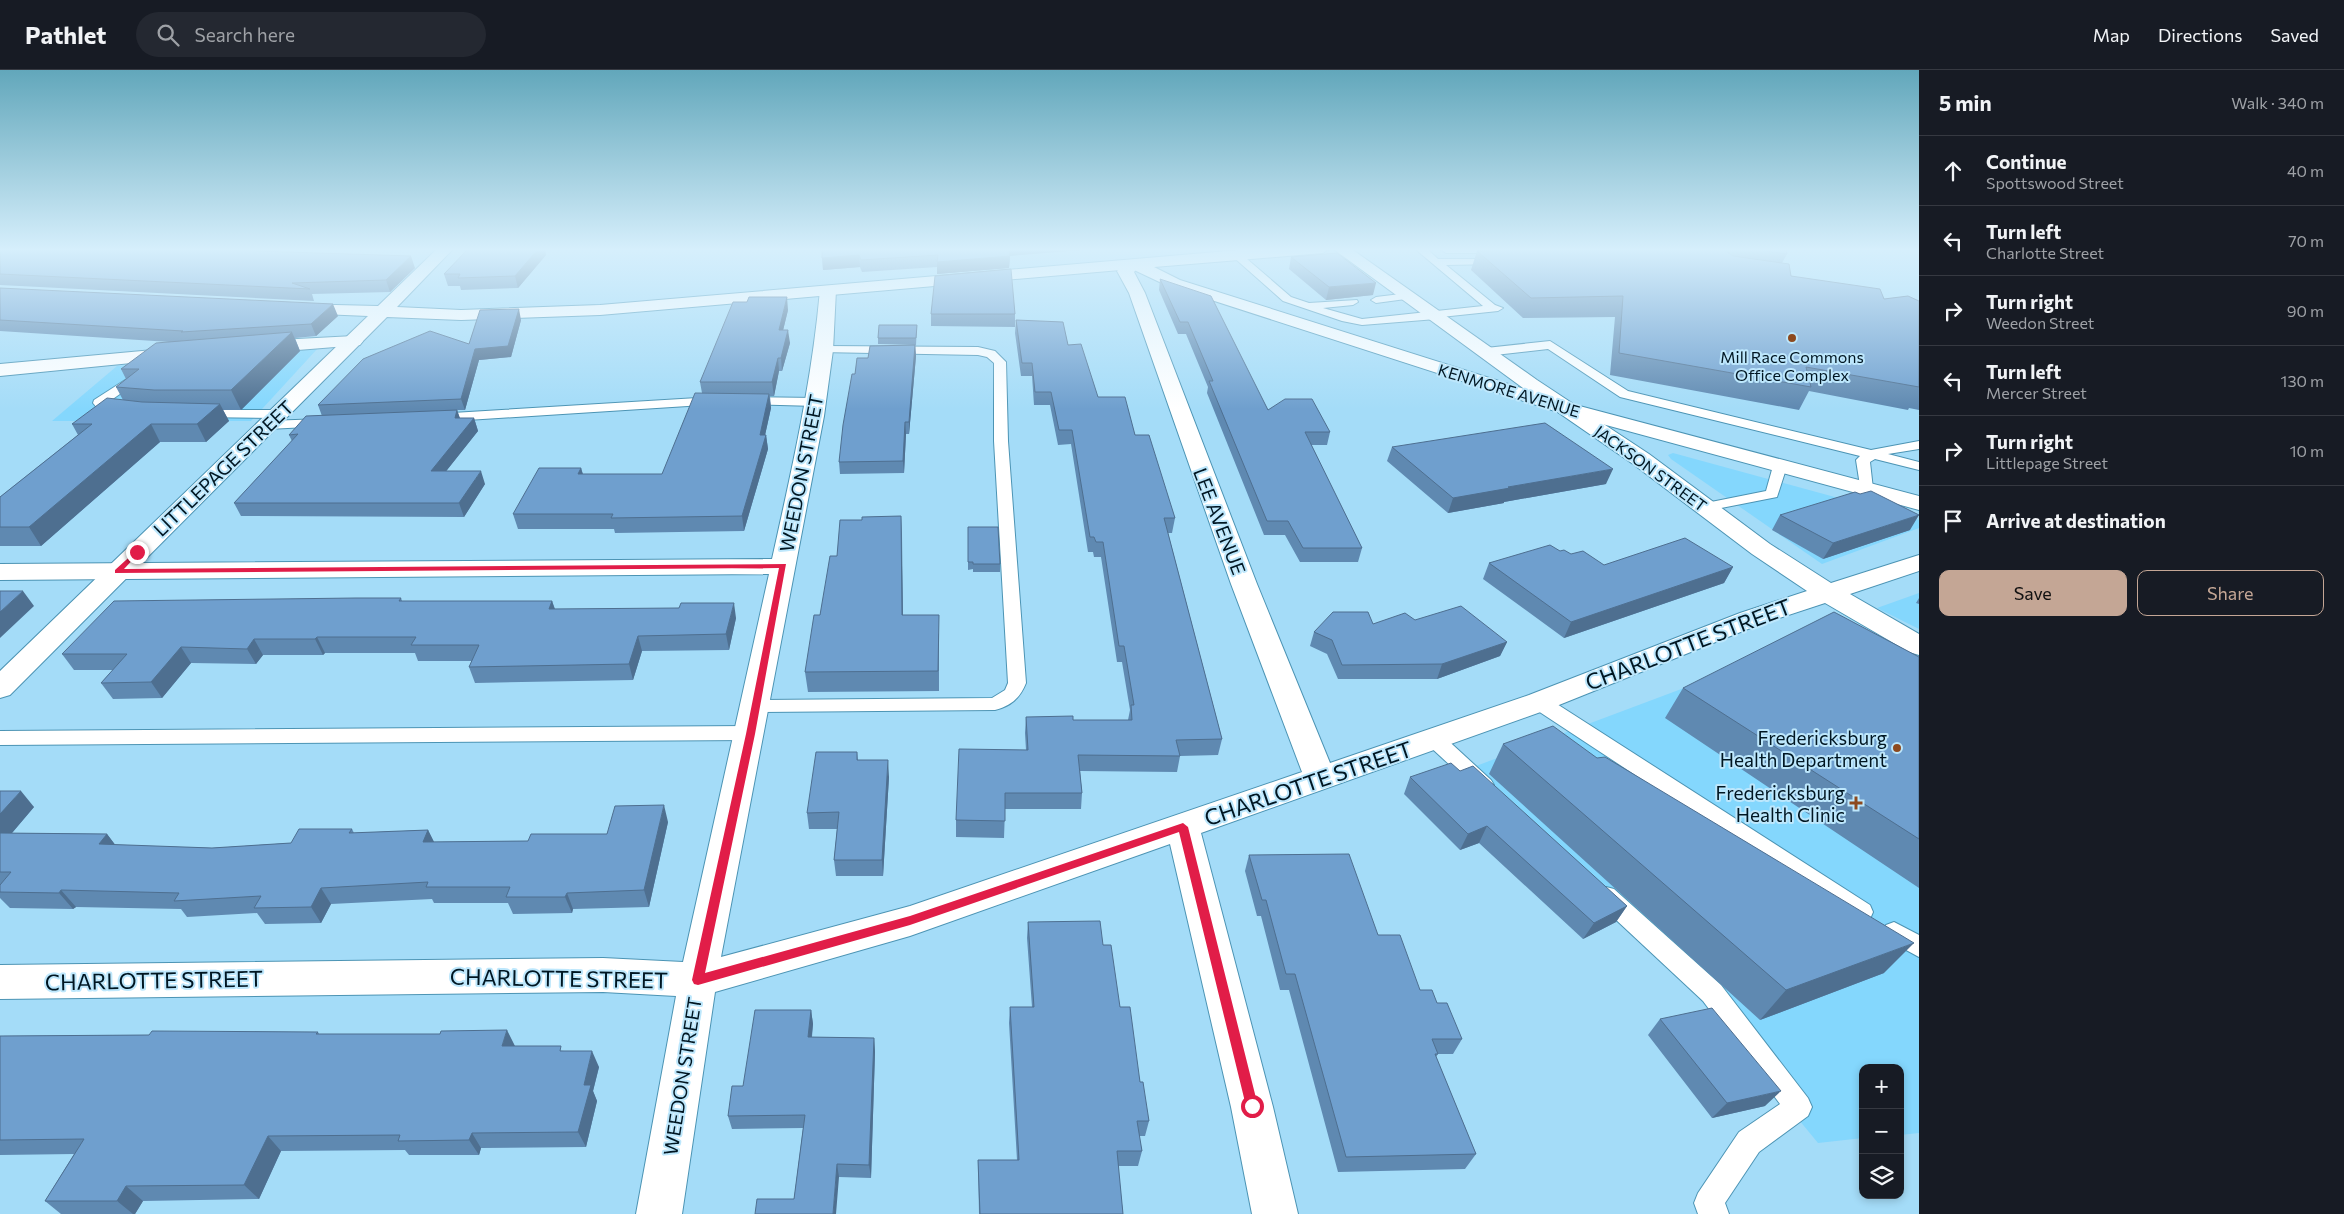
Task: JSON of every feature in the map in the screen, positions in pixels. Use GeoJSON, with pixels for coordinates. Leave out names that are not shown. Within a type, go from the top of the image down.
{"type":"FeatureCollection","features":[{"type":"Feature","properties":{"kind":"street","name":"LITTLEPAGE STREET"},"geometry":{"type":"LineString","coordinates":[[0,688],[117,571],[354,341],[392,301]]}},
{"type":"Feature","properties":{"kind":"street"},"geometry":{"type":"LineString","coordinates":[[282,307],[461,315],[600,310],[698,301]]}},
{"type":"Feature","properties":{"kind":"street","name":"WEEDON STREET"},"geometry":{"type":"LineString","coordinates":[[659,1214],[698,980],[753,720],[816,402],[824,350],[827,301]]}},
{"type":"Feature","properties":{"kind":"street","name":"LEE AVENUE"},"geometry":{"type":"LineString","coordinates":[[1140,301],[1244,584],[1321,779]]}},
{"type":"Feature","properties":{"kind":"street","name":"KENMORE AVENUE"},"geometry":{"type":"LineString","coordinates":[[1232,301],[1565,408],[1919,503]]}},
{"type":"Feature","properties":{"kind":"street","name":"JACKSON STREET"},"geometry":{"type":"LineString","coordinates":[[1416,301],[1530,384],[1641,459],[1761,549],[1828,593],[1919,646]]}},
{"type":"Feature","properties":{"kind":"street"},"geometry":{"type":"LineString","coordinates":[[242,348],[354,341],[402,326],[506,313]]}},
{"type":"Feature","properties":{"kind":"street"},"geometry":{"type":"LineString","coordinates":[[0,370],[195,352]]}},
{"type":"Feature","properties":{"kind":"street","name":"CHARLOTTE STREET"},"geometry":{"type":"LineString","coordinates":[[0,982],[594,975],[698,980],[910,920],[1183,827],[1540,702],[1749,619],[1919,563]]}},
{"type":"Feature","properties":{"kind":"street"},"geometry":{"type":"LineString","coordinates":[[0,572],[783,566]]}},
{"type":"Feature","properties":{"kind":"street"},"geometry":{"type":"LineString","coordinates":[[1183,827],[1252,1106],[1275,1214]]}},
{"type":"Feature","properties":{"kind":"lane"},"geometry":{"type":"LineString","coordinates":[[1294,301],[1362,322],[1497,308],[1488,301]]}},
{"type":"Feature","properties":{"kind":"lane"},"geometry":{"type":"LineString","coordinates":[[1305,305],[1353,302]]}},
{"type":"Feature","properties":{"kind":"lane"},"geometry":{"type":"LineString","coordinates":[[1486,352],[1550,345],[1624,394],[1919,466]]}},
{"type":"Feature","properties":{"kind":"lane"},"geometry":{"type":"LineString","coordinates":[[0,738],[753,720],[995,704],[1012,694],[1017,683],[1001,441],[1000,362],[991,354],[978,351],[824,350]]}},
{"type":"Feature","properties":{"kind":"lane"},"geometry":{"type":"LineString","coordinates":[[133,413],[109,410],[98,403],[166,354]]}},
{"type":"Feature","properties":{"kind":"lane"},"geometry":{"type":"LineString","coordinates":[[427,418],[732,401],[816,402]]}},
{"type":"Feature","properties":{"kind":"lane"},"geometry":{"type":"LineString","coordinates":[[192,414],[334,422]]}},
{"type":"Feature","properties":{"kind":"lane"},"geometry":{"type":"LineString","coordinates":[[1866,489],[1863,460],[1884,450],[1919,444]]}},
{"type":"Feature","properties":{"kind":"lane"},"geometry":{"type":"LineString","coordinates":[[1706,507],[1772,494],[1780,466]]}},
{"type":"Feature","properties":{"kind":"lane"},"geometry":{"type":"LineString","coordinates":[[1540,702],[1846,902],[1919,947]]}},
{"type":"Feature","properties":{"kind":"lane"},"geometry":{"type":"LineString","coordinates":[[1434,739],[1503,802]]}},
{"type":"Feature","properties":{"kind":"lane"},"geometry":{"type":"LineString","coordinates":[[1589,881],[1712,993],[1799,1107],[1749,1142],[1708,1203],[1715,1214]]}},
{"type":"Feature","properties":{"kind":"shaded area"},"geometry":{"type":"Polygon","coordinates":[[[319,347],[251,421],[52,421],[117,366],[319,347]]]}},
{"type":"Feature","properties":{"kind":"shaded area"},"geometry":{"type":"Polygon","coordinates":[[[1673,453],[1919,520],[1919,528],[1822,564],[1671,459],[1668,455],[1673,453]]]}},
{"type":"Feature","properties":{"kind":"shaded area"},"geometry":{"type":"Polygon","coordinates":[[[1919,593],[1919,629],[1877,608],[1919,593]]]}},
{"type":"Feature","properties":{"kind":"shaded area"},"geometry":{"type":"Polygon","coordinates":[[[1839,630],[1919,673],[1919,1133],[1904,1135],[1904,1064],[1859,1064],[1859,1138],[1818,1143],[1702,1002],[1639,934],[1452,775],[1839,630]]]}},
{"type":"Feature","properties":{"kind":"building"},"geometry":{"type":"Polygon","coordinates":[[[0,301],[279,301],[333,304],[311,324],[181,332],[183,331],[0,320],[0,301]]]}},
{"type":"Feature","properties":{"kind":"building"},"geometry":{"type":"Polygon","coordinates":[[[786,301],[779,330],[788,330],[781,358],[778,358],[772,382],[700,382],[733,302],[786,301]]]}},
{"type":"Feature","properties":{"kind":"building"},"geometry":{"type":"Polygon","coordinates":[[[932,301],[1014,301],[1015,314],[931,314],[932,301]]]}},
{"type":"Feature","properties":{"kind":"building"},"geometry":{"type":"Polygon","coordinates":[[[1170,301],[1214,301],[1268,410],[1285,399],[1312,399],[1330,432],[1305,432],[1362,548],[1303,548],[1288,521],[1267,521],[1209,381],[1213,381],[1188,322],[1180,322],[1170,301]]]}},
{"type":"Feature","properties":{"kind":"building"},"geometry":{"type":"Polygon","coordinates":[[[1623,301],[1919,301],[1919,387],[1806,367],[1811,387],[1619,353],[1623,301]]]}},
{"type":"Feature","properties":{"kind":"building"},"geometry":{"type":"Polygon","coordinates":[[[519,309],[508,346],[475,349],[461,399],[318,405],[363,359],[430,331],[469,344],[480,310],[519,309]]]}},
{"type":"Feature","properties":{"kind":"building"},"geometry":{"type":"Polygon","coordinates":[[[1016,320],[1063,322],[1068,345],[1081,344],[1098,397],[1125,397],[1135,435],[1149,435],[1175,518],[1164,518],[1222,739],[1176,740],[1180,756],[1078,755],[1082,793],[1005,793],[1005,821],[956,820],[959,749],[1028,750],[1026,717],[1073,716],[1073,720],[1132,720],[1131,705],[1134,705],[1124,646],[1119,646],[1103,542],[1096,542],[1094,537],[1090,537],[1072,430],[1059,430],[1051,392],[1035,392],[1032,363],[1022,363],[1016,320]]]}},
{"type":"Feature","properties":{"kind":"building"},"geometry":{"type":"Polygon","coordinates":[[[879,325],[917,325],[916,338],[878,338],[879,325]]]}},
{"type":"Feature","properties":{"kind":"building"},"geometry":{"type":"Polygon","coordinates":[[[292,332],[231,390],[154,390],[116,387],[139,369],[121,369],[156,343],[292,332]]]}},
{"type":"Feature","properties":{"kind":"building"},"geometry":{"type":"Polygon","coordinates":[[[915,345],[909,422],[905,422],[903,461],[839,462],[843,425],[852,374],[855,374],[857,358],[868,358],[870,346],[915,345]]]}},
{"type":"Feature","properties":{"kind":"building"},"geometry":{"type":"Polygon","coordinates":[[[695,393],[769,394],[760,435],[766,435],[742,516],[611,518],[613,514],[513,514],[539,468],[581,468],[578,474],[662,474],[695,393]]]}},
{"type":"Feature","properties":{"kind":"building"},"geometry":{"type":"Polygon","coordinates":[[[107,398],[142,402],[220,404],[197,424],[151,424],[29,527],[0,527],[0,497],[92,424],[72,424],[107,398]]]}},
{"type":"Feature","properties":{"kind":"building"},"geometry":{"type":"Polygon","coordinates":[[[457,410],[455,418],[474,418],[431,471],[481,471],[459,503],[234,503],[298,434],[289,435],[306,416],[457,410]]]}},
{"type":"Feature","properties":{"kind":"building"},"geometry":{"type":"Polygon","coordinates":[[[1545,423],[1613,469],[1453,498],[1392,447],[1545,423]]]}},
{"type":"Feature","properties":{"kind":"building"},"geometry":{"type":"Polygon","coordinates":[[[1871,491],[1919,515],[1833,543],[1780,515],[1855,492],[1860,494],[1871,491]]]}},
{"type":"Feature","properties":{"kind":"building"},"geometry":{"type":"Polygon","coordinates":[[[901,516],[902,615],[939,615],[938,671],[805,672],[814,615],[820,615],[830,556],[837,556],[840,520],[862,520],[862,517],[901,516]]]}},
{"type":"Feature","properties":{"kind":"building"},"geometry":{"type":"Polygon","coordinates":[[[968,527],[998,527],[1000,564],[973,564],[973,562],[968,562],[968,527]]]}},
{"type":"Feature","properties":{"kind":"building"},"geometry":{"type":"Polygon","coordinates":[[[1685,538],[1733,567],[1571,622],[1489,563],[1550,545],[1560,551],[1564,550],[1571,554],[1583,551],[1604,565],[1685,538]]]}},
{"type":"Feature","properties":{"kind":"building"},"geometry":{"type":"Polygon","coordinates":[[[0,591],[23,591],[0,612],[0,591]]]}},
{"type":"Feature","properties":{"kind":"building"},"geometry":{"type":"Polygon","coordinates":[[[401,598],[399,601],[552,601],[549,609],[679,608],[681,603],[734,603],[726,634],[638,636],[629,664],[469,667],[479,645],[411,645],[416,637],[254,639],[247,649],[181,647],[151,682],[101,683],[127,654],[62,654],[114,601],[401,598]]]}},
{"type":"Feature","properties":{"kind":"building"},"geometry":{"type":"Polygon","coordinates":[[[1461,606],[1507,642],[1442,664],[1342,665],[1332,640],[1314,632],[1333,612],[1368,612],[1373,624],[1405,613],[1415,620],[1461,606]]]}},
{"type":"Feature","properties":{"kind":"building","name":"Fredericksburg Health Clinic"},"geometry":{"type":"Polygon","coordinates":[[[1834,612],[1919,657],[1919,839],[1683,688],[1834,612]]]}},
{"type":"Feature","properties":{"kind":"building"},"geometry":{"type":"Polygon","coordinates":[[[1553,726],[1597,758],[1605,757],[1914,943],[1786,990],[1503,744],[1553,726]]]}},
{"type":"Feature","properties":{"kind":"building"},"geometry":{"type":"Polygon","coordinates":[[[816,752],[857,752],[857,760],[888,760],[882,860],[834,860],[839,812],[807,813],[816,752]]]}},
{"type":"Feature","properties":{"kind":"building"},"geometry":{"type":"Polygon","coordinates":[[[1451,763],[1460,771],[1473,766],[1627,906],[1594,923],[1487,826],[1468,834],[1410,777],[1451,763]]]}},
{"type":"Feature","properties":{"kind":"building"},"geometry":{"type":"Polygon","coordinates":[[[0,791],[21,791],[0,814],[0,791]]]}},
{"type":"Feature","properties":{"kind":"building"},"geometry":{"type":"Polygon","coordinates":[[[664,805],[644,890],[567,893],[565,897],[506,897],[510,887],[426,887],[428,882],[321,888],[311,907],[254,908],[261,896],[174,901],[179,893],[61,890],[59,893],[0,892],[0,885],[11,872],[0,872],[0,833],[107,834],[99,844],[212,848],[291,843],[299,829],[352,829],[349,833],[428,830],[423,842],[528,841],[531,834],[607,834],[615,806],[664,805]]]}},
{"type":"Feature","properties":{"kind":"building"},"geometry":{"type":"Polygon","coordinates":[[[1349,854],[1378,935],[1400,935],[1420,990],[1432,990],[1437,1003],[1447,1003],[1462,1039],[1432,1039],[1438,1054],[1435,1054],[1476,1154],[1346,1157],[1295,974],[1286,974],[1266,900],[1262,900],[1249,855],[1349,854]]]}},
{"type":"Feature","properties":{"kind":"building"},"geometry":{"type":"Polygon","coordinates":[[[1100,921],[1103,945],[1111,945],[1120,1007],[1130,1007],[1140,1082],[1143,1082],[1149,1121],[1137,1121],[1142,1151],[1117,1151],[1123,1214],[980,1214],[978,1160],[1019,1160],[1010,1007],[1034,1007],[1028,922],[1100,921]]]}},
{"type":"Feature","properties":{"kind":"building"},"geometry":{"type":"Polygon","coordinates":[[[1712,1008],[1781,1091],[1727,1103],[1660,1019],[1712,1008]]]}},
{"type":"Feature","properties":{"kind":"building"},"geometry":{"type":"Polygon","coordinates":[[[755,1010],[811,1010],[808,1037],[874,1038],[869,1165],[837,1164],[833,1214],[755,1214],[757,1199],[794,1199],[805,1115],[728,1116],[732,1086],[743,1086],[755,1010]]]}},
{"type":"Feature","properties":{"kind":"building"},"geometry":{"type":"Polygon","coordinates":[[[507,1030],[502,1046],[561,1046],[560,1051],[592,1051],[584,1085],[591,1085],[578,1132],[472,1133],[469,1140],[398,1141],[400,1135],[268,1136],[244,1185],[126,1186],[117,1201],[45,1201],[84,1139],[0,1140],[0,1036],[149,1035],[152,1031],[440,1034],[441,1031],[507,1030]]]}},
{"type":"Feature","properties":{"kind":"place","name":"Mill Race Commons Office Complex"},"geometry":{"type":"Point","coordinates":[1792,338]}},
{"type":"Feature","properties":{"kind":"place","name":"Fredericksburg Health Department"},"geometry":{"type":"Point","coordinates":[1897,748]}},
{"type":"Feature","properties":{"kind":"place","name":"Fredericksburg Health Clinic"},"geometry":{"type":"Point","coordinates":[1856,803]}},
{"type":"Feature","properties":{"kind":"route"},"geometry":{"type":"LineString","coordinates":[[137,552],[117,571],[783,566],[751,734],[698,980],[910,920],[1183,827],[1252,1106]]}}]}
